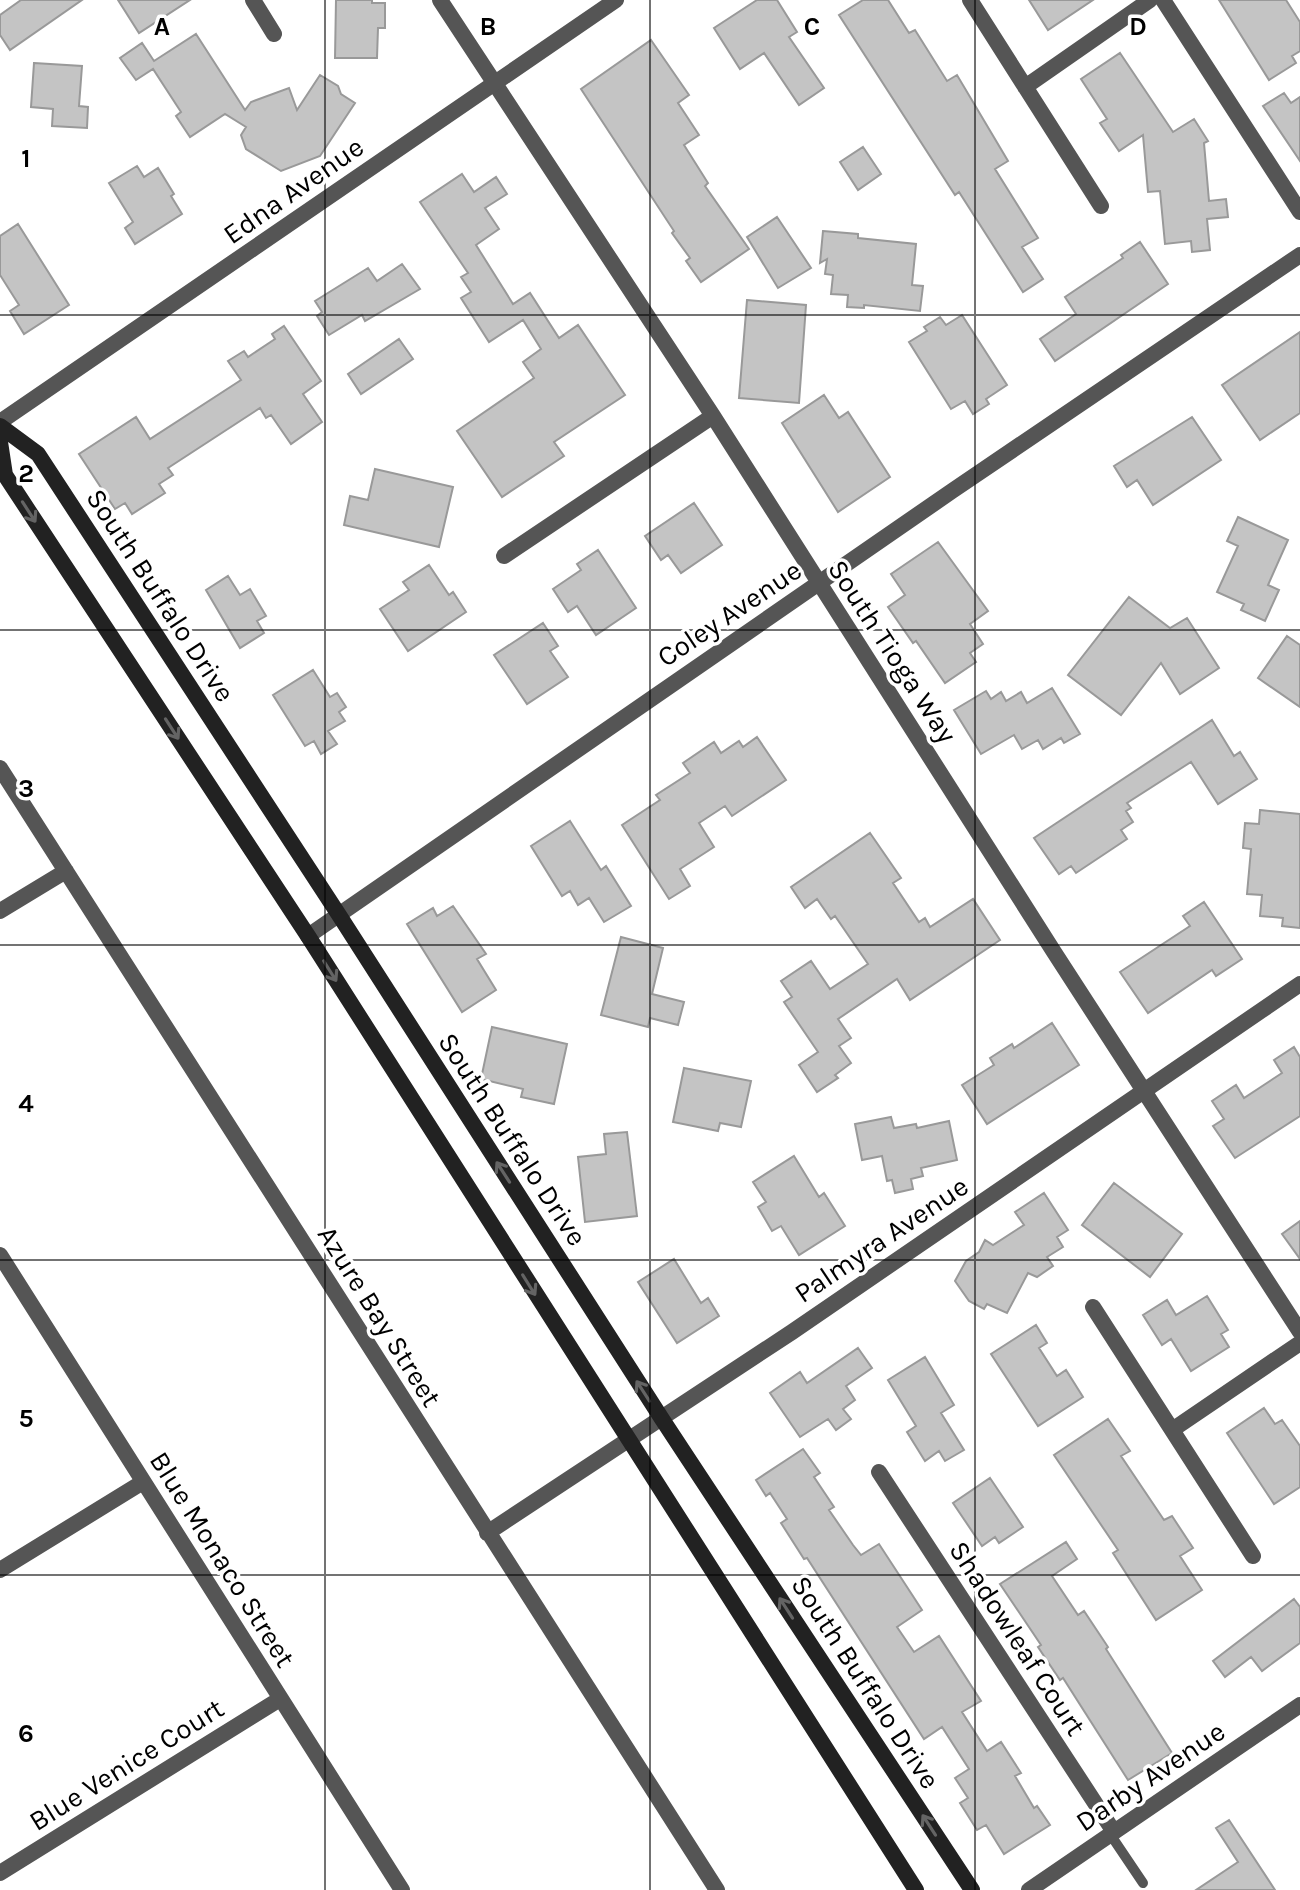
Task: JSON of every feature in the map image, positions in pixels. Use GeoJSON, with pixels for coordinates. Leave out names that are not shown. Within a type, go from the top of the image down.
{"type":"FeatureCollection","features":[{"type":"Feature","properties":{"kind":"main road","name":"South Buffalo Drive"},"geometry":{"type":"LineString","coordinates":[[0,424],[38,454],[339,915],[662,1419],[972,1890]]}},
{"type":"Feature","properties":{"kind":"main road"},"geometry":{"type":"LineString","coordinates":[[0,442],[5,475],[308,936],[916,1890]]}},
{"type":"Feature","properties":{"kind":"street"},"geometry":{"type":"LineString","coordinates":[[253,0],[274,34]]}},
{"type":"Feature","properties":{"kind":"street","name":"South Tioga Way"},"geometry":{"type":"LineString","coordinates":[[440,0],[713,416],[1300,1332]]}},
{"type":"Feature","properties":{"kind":"street","name":"Edna Avenue"},"geometry":{"type":"LineString","coordinates":[[0,424],[616,0]]}},
{"type":"Feature","properties":{"kind":"street"},"geometry":{"type":"LineString","coordinates":[[970,0],[1101,206]]}},
{"type":"Feature","properties":{"kind":"street"},"geometry":{"type":"LineString","coordinates":[[1025,87],[1150,0]]}},
{"type":"Feature","properties":{"kind":"street"},"geometry":{"type":"LineString","coordinates":[[1163,0],[1300,212]]}},
{"type":"Feature","properties":{"kind":"street","name":"Coley Avenue"},"geometry":{"type":"LineString","coordinates":[[308,936],[1300,255]]}},
{"type":"Feature","properties":{"kind":"street"},"geometry":{"type":"LineString","coordinates":[[504,556],[713,416]]}},
{"type":"Feature","properties":{"kind":"street","name":"Azure Bay Street"},"geometry":{"type":"LineString","coordinates":[[0,768],[717,1890]]}},
{"type":"Feature","properties":{"kind":"street"},"geometry":{"type":"LineString","coordinates":[[0,911],[66,871]]}},
{"type":"Feature","properties":{"kind":"street","name":"Palmyra Avenue"},"geometry":{"type":"LineString","coordinates":[[487,1533],[662,1419],[1300,984]]}},
{"type":"Feature","properties":{"kind":"street","name":"Blue Monaco Street"},"geometry":{"type":"LineString","coordinates":[[0,1255],[402,1890]]}},
{"type":"Feature","properties":{"kind":"street"},"geometry":{"type":"LineString","coordinates":[[1093,1307],[1253,1556]]}},
{"type":"Feature","properties":{"kind":"street"},"geometry":{"type":"LineString","coordinates":[[1172,1430],[1300,1343]]}},
{"type":"Feature","properties":{"kind":"street","name":"Shadowleaf Court"},"geometry":{"type":"LineString","coordinates":[[879,1472],[1112,1833]]}},
{"type":"Feature","properties":{"kind":"street"},"geometry":{"type":"LineString","coordinates":[[0,1570],[143,1482]]}},
{"type":"Feature","properties":{"kind":"street","name":"Blue Venice Court"},"geometry":{"type":"LineString","coordinates":[[0,1873],[280,1699]]}},
{"type":"Feature","properties":{"kind":"street","name":"Darby Avenue"},"geometry":{"type":"LineString","coordinates":[[1029,1890],[1300,1705]]}},
{"type":"Feature","properties":{"kind":"lane"},"geometry":{"type":"LineString","coordinates":[[1112,1833],[1143,1883]]}},
{"type":"Feature","properties":{"kind":"building"},"geometry":{"type":"Polygon","coordinates":[[[21,0],[82,0],[10,50],[0,35],[0,15],[21,0]]]}},
{"type":"Feature","properties":{"kind":"building"},"geometry":{"type":"Polygon","coordinates":[[[118,0],[190,0],[139,33],[118,0]]]}},
{"type":"Feature","properties":{"kind":"building"},"geometry":{"type":"Polygon","coordinates":[[[336,0],[385,3],[385,28],[378,28],[377,58],[335,58],[336,0]]]}},
{"type":"Feature","properties":{"kind":"building"},"geometry":{"type":"Polygon","coordinates":[[[757,0],[777,0],[797,32],[789,37],[824,88],[799,105],[764,53],[740,69],[714,28],[757,0]]]}},
{"type":"Feature","properties":{"kind":"building"},"geometry":{"type":"Polygon","coordinates":[[[863,0],[888,0],[909,33],[915,30],[947,81],[957,75],[1008,161],[995,169],[1038,238],[1022,247],[1043,279],[1023,292],[959,192],[955,195],[839,15],[863,0]]]}},
{"type":"Feature","properties":{"kind":"building"},"geometry":{"type":"Polygon","coordinates":[[[1029,0],[1093,0],[1048,30],[1029,0]]]}},
{"type":"Feature","properties":{"kind":"building"},"geometry":{"type":"Polygon","coordinates":[[[1219,0],[1286,0],[1300,22],[1300,51],[1292,56],[1296,63],[1269,80],[1219,0]]]}},
{"type":"Feature","properties":{"kind":"building"},"geometry":{"type":"Polygon","coordinates":[[[196,34],[245,110],[251,102],[289,88],[297,110],[320,75],[338,86],[341,94],[355,103],[320,156],[281,171],[246,149],[241,135],[246,127],[225,114],[190,137],[176,116],[181,112],[153,69],[136,80],[120,58],[142,43],[154,61],[196,34]]]}},
{"type":"Feature","properties":{"kind":"building"},"geometry":{"type":"Polygon","coordinates":[[[651,40],[689,95],[678,103],[699,135],[684,145],[708,183],[705,186],[749,249],[701,282],[686,261],[690,258],[672,233],[674,231],[581,89],[651,40]]]}},
{"type":"Feature","properties":{"kind":"building"},"geometry":{"type":"Polygon","coordinates":[[[1120,53],[1173,132],[1194,119],[1208,141],[1204,143],[1209,201],[1226,199],[1228,217],[1207,219],[1210,250],[1192,252],[1191,241],[1165,244],[1160,191],[1148,192],[1143,135],[1119,151],[1100,123],[1107,119],[1081,79],[1120,53]]]}},
{"type":"Feature","properties":{"kind":"building"},"geometry":{"type":"Polygon","coordinates":[[[34,63],[82,66],[79,106],[88,107],[87,128],[52,126],[53,109],[31,107],[34,63]]]}},
{"type":"Feature","properties":{"kind":"building"},"geometry":{"type":"Polygon","coordinates":[[[1284,93],[1291,103],[1300,97],[1300,161],[1263,106],[1284,93]]]}},
{"type":"Feature","properties":{"kind":"building"},"geometry":{"type":"Polygon","coordinates":[[[863,147],[881,174],[858,190],[840,162],[863,147]]]}},
{"type":"Feature","properties":{"kind":"building"},"geometry":{"type":"Polygon","coordinates":[[[137,166],[144,177],[158,168],[182,214],[135,244],[125,228],[133,222],[109,183],[137,166]]]}},
{"type":"Feature","properties":{"kind":"building"},"geometry":{"type":"Polygon","coordinates":[[[462,174],[474,192],[496,177],[507,194],[485,208],[499,229],[476,245],[513,304],[530,293],[559,338],[578,325],[625,395],[554,442],[564,456],[502,497],[457,431],[534,378],[523,362],[541,349],[523,320],[489,342],[461,298],[471,292],[461,277],[468,273],[420,202],[462,174]]]}},
{"type":"Feature","properties":{"kind":"building"},"geometry":{"type":"Polygon","coordinates":[[[777,217],[811,268],[778,288],[747,237],[777,217]]]}},
{"type":"Feature","properties":{"kind":"building"},"geometry":{"type":"Polygon","coordinates":[[[18,224],[69,305],[24,334],[10,311],[19,305],[0,275],[0,236],[18,224]]]}},
{"type":"Feature","properties":{"kind":"building"},"geometry":{"type":"Polygon","coordinates":[[[823,231],[916,244],[912,285],[923,286],[920,311],[864,305],[864,308],[847,307],[848,295],[831,294],[833,275],[825,274],[827,259],[820,263],[823,231]]]}},
{"type":"Feature","properties":{"kind":"building"},"geometry":{"type":"Polygon","coordinates":[[[1140,242],[1168,284],[1055,361],[1040,339],[1076,314],[1065,297],[1123,258],[1121,255],[1140,242]]]}},
{"type":"Feature","properties":{"kind":"building"},"geometry":{"type":"Polygon","coordinates":[[[402,264],[420,289],[365,321],[362,315],[329,335],[317,316],[322,312],[315,301],[368,268],[377,281],[402,264]]]}},
{"type":"Feature","properties":{"kind":"building"},"geometry":{"type":"Polygon","coordinates":[[[747,300],[806,305],[799,403],[739,398],[747,300]]]}},
{"type":"Feature","properties":{"kind":"building"},"geometry":{"type":"Polygon","coordinates":[[[962,315],[1007,385],[986,399],[989,404],[973,414],[965,401],[951,409],[909,342],[927,331],[924,327],[940,317],[946,325],[962,315]]]}},
{"type":"Feature","properties":{"kind":"building"},"geometry":{"type":"Polygon","coordinates":[[[284,326],[321,381],[303,394],[322,422],[291,444],[271,415],[266,418],[260,408],[168,468],[173,475],[159,484],[165,493],[132,514],[125,503],[115,509],[79,454],[136,417],[150,439],[241,380],[228,361],[244,351],[248,357],[275,339],[272,334],[284,326]]]}},
{"type":"Feature","properties":{"kind":"building"},"geometry":{"type":"Polygon","coordinates":[[[1300,332],[1300,413],[1260,440],[1222,385],[1300,332]]]}},
{"type":"Feature","properties":{"kind":"building"},"geometry":{"type":"Polygon","coordinates":[[[399,339],[413,359],[361,394],[348,374],[399,339]]]}},
{"type":"Feature","properties":{"kind":"building"},"geometry":{"type":"Polygon","coordinates":[[[824,395],[839,418],[848,412],[890,477],[838,512],[782,423],[824,395]]]}},
{"type":"Feature","properties":{"kind":"building"},"geometry":{"type":"Polygon","coordinates":[[[1192,417],[1221,460],[1153,505],[1137,480],[1127,487],[1114,466],[1192,417]]]}},
{"type":"Feature","properties":{"kind":"building"},"geometry":{"type":"Polygon","coordinates":[[[375,469],[453,487],[439,547],[344,525],[350,496],[368,500],[375,469]]]}},
{"type":"Feature","properties":{"kind":"building"},"geometry":{"type":"Polygon","coordinates":[[[694,503],[722,545],[681,573],[668,555],[661,560],[645,536],[694,503]]]}},
{"type":"Feature","properties":{"kind":"building"},"geometry":{"type":"Polygon","coordinates":[[[1238,517],[1288,540],[1268,585],[1279,590],[1265,621],[1241,610],[1244,604],[1217,592],[1238,546],[1227,541],[1238,517]]]}},
{"type":"Feature","properties":{"kind":"building"},"geometry":{"type":"Polygon","coordinates":[[[938,542],[988,611],[970,624],[983,644],[970,653],[976,662],[945,683],[888,607],[905,595],[891,574],[938,542]]]}},
{"type":"Feature","properties":{"kind":"building"},"geometry":{"type":"Polygon","coordinates":[[[598,550],[636,608],[596,635],[577,606],[568,612],[553,589],[581,570],[577,564],[598,550]]]}},
{"type":"Feature","properties":{"kind":"building"},"geometry":{"type":"Polygon","coordinates":[[[429,565],[449,595],[453,592],[466,612],[408,651],[380,609],[409,590],[403,582],[429,565]]]}},
{"type":"Feature","properties":{"kind":"building"},"geometry":{"type":"Polygon","coordinates":[[[228,576],[240,595],[250,589],[266,616],[257,621],[264,633],[240,648],[206,590],[228,576]]]}},
{"type":"Feature","properties":{"kind":"building"},"geometry":{"type":"Polygon","coordinates":[[[1129,597],[1170,628],[1187,618],[1219,668],[1180,694],[1161,663],[1121,715],[1068,675],[1129,597]]]}},
{"type":"Feature","properties":{"kind":"building"},"geometry":{"type":"Polygon","coordinates":[[[543,623],[558,646],[550,651],[568,677],[527,704],[494,655],[543,623]]]}},
{"type":"Feature","properties":{"kind":"building"},"geometry":{"type":"Polygon","coordinates":[[[1287,636],[1300,645],[1300,707],[1258,678],[1287,636]]]}},
{"type":"Feature","properties":{"kind":"building"},"geometry":{"type":"Polygon","coordinates":[[[313,670],[330,697],[337,693],[346,707],[339,712],[345,721],[328,731],[337,744],[321,754],[314,741],[305,746],[273,695],[313,670]]]}},
{"type":"Feature","properties":{"kind":"building"},"geometry":{"type":"Polygon","coordinates":[[[1052,688],[1080,734],[1064,743],[1061,738],[1043,749],[1038,740],[1022,749],[1014,735],[981,754],[954,710],[986,691],[991,699],[1001,692],[1006,701],[1021,692],[1027,703],[1052,688]]]}},
{"type":"Feature","properties":{"kind":"building"},"geometry":{"type":"Polygon","coordinates":[[[1212,720],[1234,756],[1240,752],[1257,779],[1218,804],[1191,762],[1127,803],[1131,808],[1126,811],[1133,822],[1121,830],[1127,839],[1076,873],[1071,866],[1059,874],[1034,838],[1212,720]]]}},
{"type":"Feature","properties":{"kind":"building"},"geometry":{"type":"Polygon","coordinates":[[[757,737],[786,780],[732,816],[725,806],[699,823],[714,847],[680,869],[690,886],[669,899],[622,825],[660,800],[656,795],[690,773],[683,763],[714,742],[721,753],[739,741],[743,747],[757,737]]]}},
{"type":"Feature","properties":{"kind":"building"},"geometry":{"type":"Polygon","coordinates":[[[1260,810],[1300,814],[1300,928],[1282,926],[1283,918],[1260,916],[1262,895],[1247,894],[1251,849],[1243,848],[1245,823],[1259,824],[1260,810]]]}},
{"type":"Feature","properties":{"kind":"building"},"geometry":{"type":"Polygon","coordinates":[[[570,821],[601,870],[606,866],[631,906],[604,922],[589,898],[578,905],[570,891],[562,896],[531,846],[570,821]]]}},
{"type":"Feature","properties":{"kind":"building"},"geometry":{"type":"Polygon","coordinates":[[[870,833],[901,878],[893,883],[919,922],[925,918],[930,927],[973,899],[1000,940],[910,1000],[897,979],[838,1019],[851,1038],[839,1046],[851,1063],[835,1075],[838,1078],[817,1092],[799,1065],[818,1052],[784,1002],[792,997],[781,981],[811,961],[830,989],[868,964],[835,916],[831,919],[817,899],[805,908],[791,887],[870,833]]]}},
{"type":"Feature","properties":{"kind":"building"},"geometry":{"type":"Polygon","coordinates":[[[1204,902],[1242,959],[1216,976],[1212,970],[1148,1013],[1120,972],[1190,926],[1183,916],[1204,902]]]}},
{"type":"Feature","properties":{"kind":"building"},"geometry":{"type":"Polygon","coordinates":[[[453,906],[486,954],[477,959],[496,990],[462,1012],[407,924],[433,908],[437,916],[453,906]]]}},
{"type":"Feature","properties":{"kind":"building"},"geometry":{"type":"Polygon","coordinates":[[[621,937],[663,948],[652,994],[684,1002],[678,1025],[650,1018],[648,1027],[601,1015],[621,937]]]}},
{"type":"Feature","properties":{"kind":"building"},"geometry":{"type":"Polygon","coordinates":[[[1052,1023],[1079,1065],[987,1124],[962,1085],[994,1065],[990,1058],[1012,1044],[1014,1048],[1052,1023]]]}},
{"type":"Feature","properties":{"kind":"building"},"geometry":{"type":"Polygon","coordinates":[[[492,1027],[567,1044],[554,1104],[521,1097],[523,1089],[481,1079],[492,1027]]]}},
{"type":"Feature","properties":{"kind":"building"},"geometry":{"type":"Polygon","coordinates":[[[1294,1047],[1300,1057],[1300,1116],[1235,1158],[1213,1126],[1224,1119],[1212,1101],[1236,1085],[1244,1098],[1282,1073],[1274,1060],[1294,1047]]]}},
{"type":"Feature","properties":{"kind":"building"},"geometry":{"type":"Polygon","coordinates":[[[684,1068],[751,1081],[741,1127],[720,1123],[718,1131],[673,1122],[684,1068]]]}},
{"type":"Feature","properties":{"kind":"building"},"geometry":{"type":"Polygon","coordinates":[[[891,1117],[894,1128],[916,1124],[917,1128],[949,1121],[957,1160],[921,1168],[923,1176],[911,1179],[913,1189],[895,1193],[892,1180],[887,1181],[882,1156],[862,1160],[855,1124],[891,1117]]]}},
{"type":"Feature","properties":{"kind":"building"},"geometry":{"type":"Polygon","coordinates":[[[627,1132],[637,1216],[585,1222],[578,1157],[606,1154],[604,1134],[627,1132]]]}},
{"type":"Feature","properties":{"kind":"building"},"geometry":{"type":"Polygon","coordinates":[[[794,1156],[819,1197],[824,1193],[845,1226],[799,1255],[781,1226],[772,1231],[758,1207],[766,1202],[753,1182],[794,1156]]]}},
{"type":"Feature","properties":{"kind":"building"},"geometry":{"type":"Polygon","coordinates":[[[1114,1183],[1182,1234],[1150,1277],[1082,1225],[1114,1183]]]}},
{"type":"Feature","properties":{"kind":"building"},"geometry":{"type":"Polygon","coordinates":[[[1044,1193],[1068,1230],[1057,1237],[1063,1247],[1047,1257],[1053,1266],[1037,1277],[1028,1273],[1007,1313],[987,1304],[984,1309],[969,1301],[955,1281],[966,1261],[979,1252],[985,1240],[993,1245],[1024,1225],[1015,1212],[1044,1193]]]}},
{"type":"Feature","properties":{"kind":"building"},"geometry":{"type":"Polygon","coordinates":[[[1300,1221],[1300,1259],[1282,1234],[1300,1221]]]}},
{"type":"Feature","properties":{"kind":"building"},"geometry":{"type":"Polygon","coordinates":[[[674,1259],[701,1303],[708,1298],[719,1316],[677,1343],[638,1282],[674,1259]]]}},
{"type":"Feature","properties":{"kind":"building"},"geometry":{"type":"Polygon","coordinates":[[[1207,1296],[1228,1330],[1221,1334],[1229,1347],[1191,1371],[1171,1339],[1162,1345],[1143,1315],[1167,1300],[1176,1315],[1207,1296]]]}},
{"type":"Feature","properties":{"kind":"building"},"geometry":{"type":"Polygon","coordinates":[[[1036,1325],[1047,1343],[1039,1348],[1057,1376],[1066,1370],[1083,1397],[1038,1426],[991,1354],[1036,1325]]]}},
{"type":"Feature","properties":{"kind":"building"},"geometry":{"type":"Polygon","coordinates":[[[858,1348],[872,1368],[846,1386],[855,1400],[843,1409],[851,1419],[836,1430],[828,1419],[800,1437],[770,1393],[800,1372],[807,1383],[858,1348]]]}},
{"type":"Feature","properties":{"kind":"building"},"geometry":{"type":"Polygon","coordinates":[[[925,1357],[954,1405],[941,1413],[964,1450],[945,1461],[939,1451],[925,1461],[907,1432],[916,1426],[888,1380],[925,1357]]]}},
{"type":"Feature","properties":{"kind":"building"},"geometry":{"type":"Polygon","coordinates":[[[1264,1408],[1275,1424],[1282,1420],[1300,1446],[1300,1487],[1274,1504],[1227,1433],[1264,1408]]]}},
{"type":"Feature","properties":{"kind":"building"},"geometry":{"type":"Polygon","coordinates":[[[1108,1419],[1130,1451],[1121,1456],[1164,1520],[1172,1516],[1193,1548],[1180,1556],[1202,1590],[1156,1620],[1113,1553],[1118,1550],[1054,1455],[1108,1419]]]}},
{"type":"Feature","properties":{"kind":"building"},"geometry":{"type":"Polygon","coordinates":[[[803,1449],[820,1473],[814,1477],[834,1507],[829,1510],[853,1545],[861,1555],[879,1544],[922,1610],[897,1627],[914,1652],[939,1636],[981,1701],[962,1712],[987,1751],[1001,1742],[1021,1773],[1015,1776],[1034,1808],[1037,1806],[1050,1825],[1004,1854],[986,1825],[977,1830],[960,1803],[968,1798],[955,1778],[969,1769],[942,1727],[924,1739],[781,1523],[787,1519],[770,1493],[766,1496],[756,1480],[803,1449]]]}},
{"type":"Feature","properties":{"kind":"building"},"geometry":{"type":"Polygon","coordinates":[[[990,1478],[1023,1527],[999,1543],[995,1537],[982,1546],[953,1503],[990,1478]]]}},
{"type":"Feature","properties":{"kind":"building"},"geometry":{"type":"Polygon","coordinates":[[[1066,1542],[1077,1559],[1052,1576],[1078,1615],[1084,1611],[1172,1753],[1128,1780],[1063,1678],[1060,1680],[1038,1647],[1041,1645],[1000,1584],[1066,1542]]]}},
{"type":"Feature","properties":{"kind":"building"},"geometry":{"type":"Polygon","coordinates":[[[1294,1599],[1300,1607],[1300,1643],[1262,1671],[1251,1657],[1225,1677],[1213,1661],[1294,1599]]]}},
{"type":"Feature","properties":{"kind":"building"},"geometry":{"type":"Polygon","coordinates":[[[1229,1820],[1275,1890],[1196,1890],[1238,1862],[1216,1828],[1229,1820]]]}}]}
